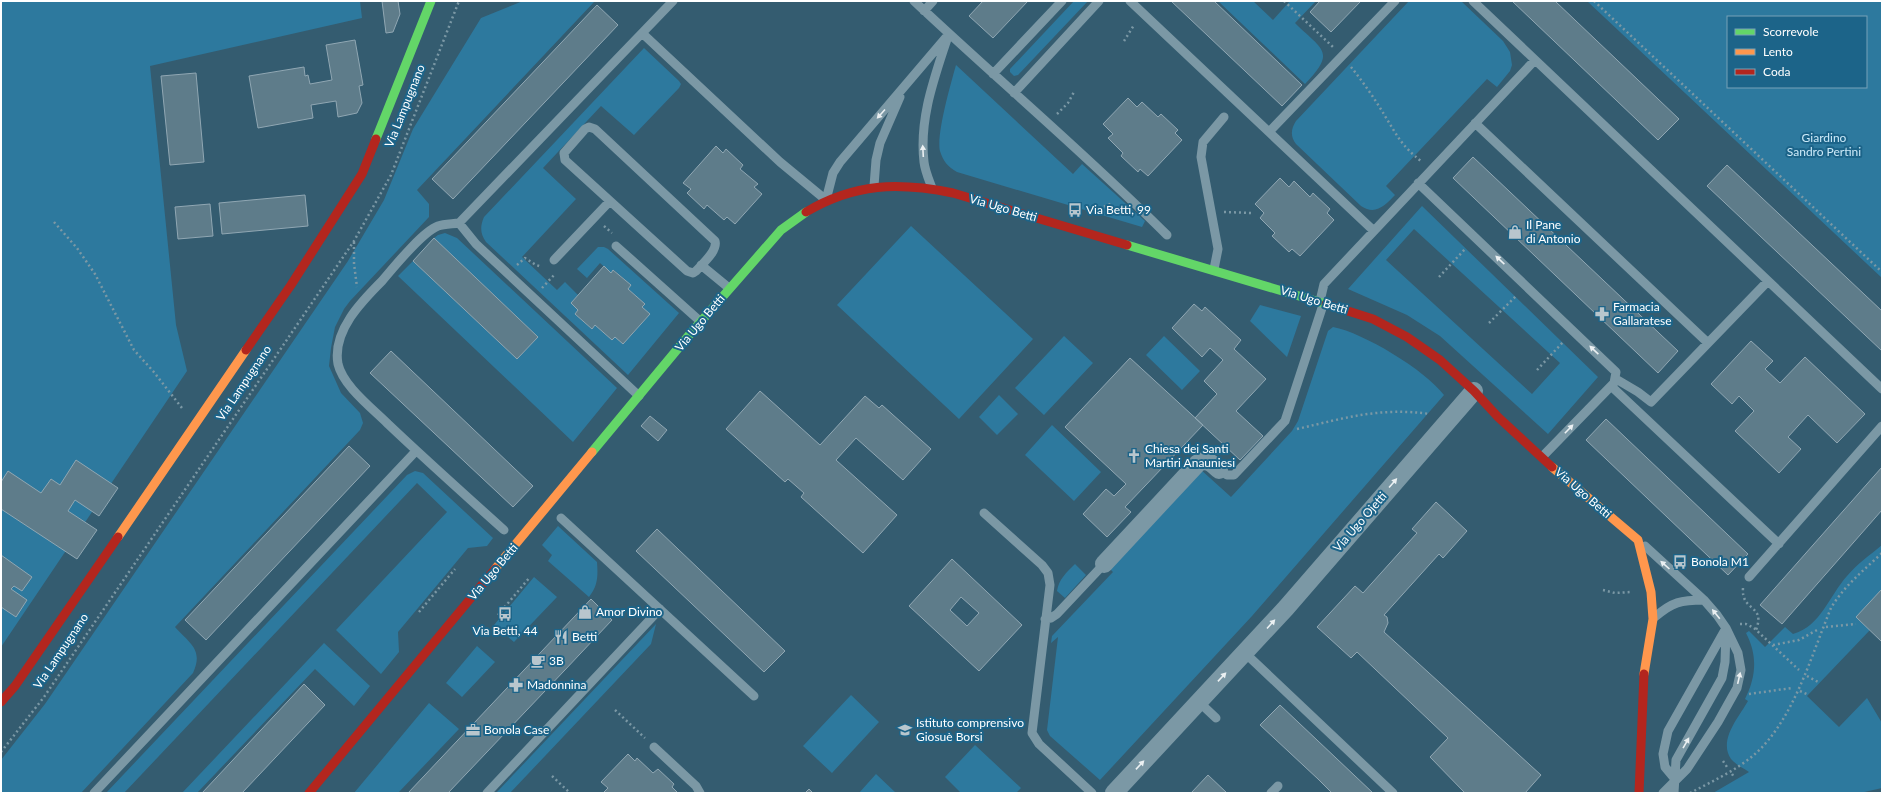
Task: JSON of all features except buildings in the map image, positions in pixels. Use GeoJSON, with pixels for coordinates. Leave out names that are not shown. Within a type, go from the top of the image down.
{"type":"FeatureCollection","features":[{"type":"Feature","properties":{"kind":"street","name":"Via Lampugnano"},"geometry":{"type":"LineString","coordinates":[[1,702],[15,686],[124,531],[291,285],[362,174],[430,1]]}},
{"type":"Feature","properties":{"kind":"street","name":"Via Ugo Betti"},"geometry":{"type":"LineString","coordinates":[[309,793],[638,396],[729,288],[781,230],[804,212],[826,200],[858,189],[897,184],[932,188],[1214,269],[1373,319],[1407,338],[1440,360],[1474,391],[1498,417],[1638,540]]}},
{"type":"Feature","properties":{"kind":"street","name":"Via Ugo Ojetti"},"geometry":{"type":"LineString","coordinates":[[1114,793],[1245,652],[1474,391]]}},
{"type":"Feature","properties":{"kind":"street"},"geometry":{"type":"LineString","coordinates":[[1104,564],[1198,464],[1205,461],[1209,462],[1219,470]]}},
{"type":"Feature","properties":{"kind":"street"},"geometry":{"type":"LineString","coordinates":[[1638,540],[1651,592],[1653,619],[1647,648],[1642,693],[1640,785],[1649,793]]}},
{"type":"Feature","properties":{"kind":"lane"},"geometry":{"type":"LineString","coordinates":[[504,530],[416,451],[357,394],[346,380],[338,364],[338,352],[344,328],[350,316],[363,300],[431,229],[438,226],[459,223],[673,1]]}},
{"type":"Feature","properties":{"kind":"lane"},"geometry":{"type":"LineString","coordinates":[[914,1],[1047,124],[1129,196],[1167,235]]}},
{"type":"Feature","properties":{"kind":"lane"},"geometry":{"type":"LineString","coordinates":[[924,11],[934,1]]}},
{"type":"Feature","properties":{"kind":"lane"},"geometry":{"type":"LineString","coordinates":[[993,74],[1062,1]]}},
{"type":"Feature","properties":{"kind":"lane"},"geometry":{"type":"LineString","coordinates":[[1014,93],[1100,1]]}},
{"type":"Feature","properties":{"kind":"lane"},"geometry":{"type":"LineString","coordinates":[[1130,1],[1374,231]]}},
{"type":"Feature","properties":{"kind":"lane"},"geometry":{"type":"LineString","coordinates":[[1269,132],[1395,1]]}},
{"type":"Feature","properties":{"kind":"lane"},"geometry":{"type":"LineString","coordinates":[[1473,1],[1882,389]]}},
{"type":"Feature","properties":{"kind":"lane"},"geometry":{"type":"LineString","coordinates":[[642,34],[780,162],[826,200],[833,172],[840,162],[949,34]]}},
{"type":"Feature","properties":{"kind":"lane"},"geometry":{"type":"LineString","coordinates":[[932,188],[924,163],[922,132],[929,96],[949,34]]}},
{"type":"Feature","properties":{"kind":"lane"},"geometry":{"type":"LineString","coordinates":[[1219,470],[1226,475],[1234,475],[1285,421],[1322,302],[1324,284],[1535,60]]}},
{"type":"Feature","properties":{"kind":"lane"},"geometry":{"type":"LineString","coordinates":[[874,186],[876,160],[880,143],[896,104],[907,85]]}},
{"type":"Feature","properties":{"kind":"lane"},"geometry":{"type":"LineString","coordinates":[[1214,269],[1218,248],[1201,157],[1203,142],[1224,117]]}},
{"type":"Feature","properties":{"kind":"lane"},"geometry":{"type":"LineString","coordinates":[[1475,123],[1708,343]]}},
{"type":"Feature","properties":{"kind":"lane"},"geometry":{"type":"LineString","coordinates":[[587,127],[595,129],[715,241],[715,247],[701,265],[693,273],[687,271],[564,157],[564,153],[567,149],[587,127]]}},
{"type":"Feature","properties":{"kind":"lane"},"geometry":{"type":"LineString","coordinates":[[1418,183],[1614,368],[1617,376],[1613,382],[1542,457]]}},
{"type":"Feature","properties":{"kind":"lane"},"geometry":{"type":"LineString","coordinates":[[554,260],[610,201]]}},
{"type":"Feature","properties":{"kind":"lane"},"geometry":{"type":"LineString","coordinates":[[459,223],[476,244],[638,396]]}},
{"type":"Feature","properties":{"kind":"lane"},"geometry":{"type":"LineString","coordinates":[[616,246],[701,322]]}},
{"type":"Feature","properties":{"kind":"lane"},"geometry":{"type":"LineString","coordinates":[[701,265],[729,288]]}},
{"type":"Feature","properties":{"kind":"lane"},"geometry":{"type":"LineString","coordinates":[[1613,382],[1638,392],[1651,402],[1768,281]]}},
{"type":"Feature","properties":{"kind":"lane"},"geometry":{"type":"LineString","coordinates":[[1613,382],[1778,544]]}},
{"type":"Feature","properties":{"kind":"lane"},"geometry":{"type":"LineString","coordinates":[[1749,577],[1882,426]]}},
{"type":"Feature","properties":{"kind":"lane"},"geometry":{"type":"LineString","coordinates":[[94,793],[416,451]]}},
{"type":"Feature","properties":{"kind":"lane"},"geometry":{"type":"LineString","coordinates":[[984,513],[1042,565],[1048,573],[1050,585],[1032,733],[1039,744],[1092,793]]}},
{"type":"Feature","properties":{"kind":"lane"},"geometry":{"type":"LineString","coordinates":[[561,518],[754,696]]}},
{"type":"Feature","properties":{"kind":"lane"},"geometry":{"type":"LineString","coordinates":[[1638,540],[1704,600],[1726,628],[1738,653],[1741,670],[1737,688],[1720,718],[1687,769],[1675,779],[1663,793]]}},
{"type":"Feature","properties":{"kind":"lane"},"geometry":{"type":"LineString","coordinates":[[1045,619],[1051,618],[1057,614],[1104,564]]}},
{"type":"Feature","properties":{"kind":"lane"},"geometry":{"type":"LineString","coordinates":[[1653,619],[1668,606],[1686,600],[1704,600]]}},
{"type":"Feature","properties":{"kind":"lane"},"geometry":{"type":"LineString","coordinates":[[486,793],[660,609]]}},
{"type":"Feature","properties":{"kind":"lane"},"geometry":{"type":"LineString","coordinates":[[1674,793],[1676,760],[1722,678],[1725,662],[1726,628]]}},
{"type":"Feature","properties":{"kind":"lane"},"geometry":{"type":"LineString","coordinates":[[1675,779],[1665,768],[1663,754],[1668,731],[1726,628]]}},
{"type":"Feature","properties":{"kind":"lane"},"geometry":{"type":"LineString","coordinates":[[1245,652],[1393,793]]}},
{"type":"Feature","properties":{"kind":"lane"},"geometry":{"type":"LineString","coordinates":[[1199,702],[1216,718]]}},
{"type":"Feature","properties":{"kind":"lane"},"geometry":{"type":"LineString","coordinates":[[654,747],[696,786],[700,793]]}},
{"type":"Feature","properties":{"kind":"lane"},"geometry":{"type":"LineString","coordinates":[[1271,793],[1278,786]]}},
{"type":"Feature","properties":{"kind":"path","name":"Via Lampugnano"},"geometry":{"type":"LineString","coordinates":[[1,752],[44,697],[354,242],[391,175],[459,1]]}},
{"type":"Feature","properties":{"kind":"path"},"geometry":{"type":"LineString","coordinates":[[1284,1],[1342,56],[1380,108],[1396,136],[1410,152],[1431,170]]}},
{"type":"Feature","properties":{"kind":"path"},"geometry":{"type":"LineString","coordinates":[[1594,1],[1882,272]]}},
{"type":"Feature","properties":{"kind":"path"},"geometry":{"type":"LineString","coordinates":[[1124,41],[1129,31],[1144,14]]}},
{"type":"Feature","properties":{"kind":"path"},"geometry":{"type":"LineString","coordinates":[[1047,124],[1068,103],[1074,92]]}},
{"type":"Feature","properties":{"kind":"path"},"geometry":{"type":"LineString","coordinates":[[1086,213],[1129,196]]}},
{"type":"Feature","properties":{"kind":"path"},"geometry":{"type":"LineString","coordinates":[[1211,211],[1252,213]]}},
{"type":"Feature","properties":{"kind":"path"},"geometry":{"type":"LineString","coordinates":[[595,217],[616,237],[616,246]]}},
{"type":"Feature","properties":{"kind":"path"},"geometry":{"type":"LineString","coordinates":[[54,222],[77,248],[95,274],[134,350],[153,371],[179,405],[184,409]]}},
{"type":"Feature","properties":{"kind":"path"},"geometry":{"type":"LineString","coordinates":[[1439,277],[1476,238]]}},
{"type":"Feature","properties":{"kind":"path"},"geometry":{"type":"LineString","coordinates":[[354,242],[355,274],[357,286],[363,300]]}},
{"type":"Feature","properties":{"kind":"path"},"geometry":{"type":"LineString","coordinates":[[508,274],[525,258],[540,267],[554,260],[557,267],[557,272],[533,298]]}},
{"type":"Feature","properties":{"kind":"path"},"geometry":{"type":"LineString","coordinates":[[1490,323],[1526,285]]}},
{"type":"Feature","properties":{"kind":"path"},"geometry":{"type":"LineString","coordinates":[[1537,370],[1574,330]]}},
{"type":"Feature","properties":{"kind":"path"},"geometry":{"type":"LineString","coordinates":[[1296,429],[1375,412],[1399,411],[1431,414]]}},
{"type":"Feature","properties":{"kind":"path"},"geometry":{"type":"LineString","coordinates":[[1690,793],[1754,755],[1770,738],[1783,718],[1797,690],[1836,599],[1842,590],[1882,554]]}},
{"type":"Feature","properties":{"kind":"path"},"geometry":{"type":"LineString","coordinates":[[419,612],[455,569]]}},
{"type":"Feature","properties":{"kind":"path"},"geometry":{"type":"LineString","coordinates":[[498,615],[530,577]]}},
{"type":"Feature","properties":{"kind":"path"},"geometry":{"type":"LineString","coordinates":[[1749,577],[1744,586],[1743,596],[1748,605],[1759,615],[1756,630]]}},
{"type":"Feature","properties":{"kind":"path"},"geometry":{"type":"LineString","coordinates":[[1603,590],[1615,593],[1651,592]]}},
{"type":"Feature","properties":{"kind":"path"},"geometry":{"type":"LineString","coordinates":[[1740,624],[1750,625],[1799,670]]}},
{"type":"Feature","properties":{"kind":"path"},"geometry":{"type":"LineString","coordinates":[[1826,627],[1856,624]]}},
{"type":"Feature","properties":{"kind":"path"},"geometry":{"type":"LineString","coordinates":[[1772,645],[1799,640],[1817,630]]}},
{"type":"Feature","properties":{"kind":"path"},"geometry":{"type":"LineString","coordinates":[[1807,676],[1820,682]]}},
{"type":"Feature","properties":{"kind":"path"},"geometry":{"type":"LineString","coordinates":[[1744,695],[1792,688]]}},
{"type":"Feature","properties":{"kind":"path"},"geometry":{"type":"LineString","coordinates":[[1800,691],[1809,694]]}},
{"type":"Feature","properties":{"kind":"path"},"geometry":{"type":"LineString","coordinates":[[615,710],[654,747]]}},
{"type":"Feature","properties":{"kind":"path"},"geometry":{"type":"LineString","coordinates":[[1723,761],[1727,767]]}},
{"type":"Feature","properties":{"kind":"path"},"geometry":{"type":"LineString","coordinates":[[552,776],[570,793]]}},
{"type":"Feature","properties":{"kind":"green space"},"geometry":{"type":"Polygon","coordinates":[[[1,1],[360,1],[362,18],[150,66],[176,325],[187,371],[1,647],[1,1]]]}},
{"type":"Feature","properties":{"kind":"green space"},"geometry":{"type":"Polygon","coordinates":[[[523,1],[594,2],[417,190],[429,204],[429,217],[344,309],[335,327],[329,366],[341,393],[360,413],[363,423],[360,430],[175,627],[190,642],[196,652],[196,665],[193,673],[81,793],[1,793],[1,760],[45,704],[348,261],[384,200],[413,129],[481,18],[523,1]]]}},
{"type":"Feature","properties":{"kind":"green space"},"geometry":{"type":"Polygon","coordinates":[[[1074,1],[1088,1],[1018,75],[1014,76],[1010,72],[1010,69],[1074,1]]]}},
{"type":"Feature","properties":{"kind":"green space"},"geometry":{"type":"Polygon","coordinates":[[[1218,1],[1253,1],[1273,20],[1290,1],[1316,1],[1295,23],[1318,45],[1322,51],[1323,57],[1321,64],[1315,73],[1305,84],[1218,1]]]}},
{"type":"Feature","properties":{"kind":"green space"},"geometry":{"type":"Polygon","coordinates":[[[1409,1],[1461,1],[1503,41],[1510,52],[1512,65],[1510,71],[1497,87],[1487,79],[1386,186],[1395,195],[1384,206],[1376,210],[1371,210],[1361,206],[1296,144],[1292,135],[1292,130],[1296,121],[1409,1]]]}},
{"type":"Feature","properties":{"kind":"green space","name":"Giardino Sandro Pertini"},"geometry":{"type":"Polygon","coordinates":[[[1587,1],[1882,1],[1882,278],[1587,1]]]}},
{"type":"Feature","properties":{"kind":"green space"},"geometry":{"type":"Polygon","coordinates":[[[644,48],[679,81],[681,84],[679,88],[634,135],[601,106],[543,168],[576,199],[522,257],[557,290],[565,282],[578,295],[571,303],[578,310],[575,314],[592,329],[595,325],[612,340],[615,337],[623,344],[650,314],[642,307],[645,304],[628,289],[631,285],[614,270],[611,273],[600,263],[587,278],[577,269],[598,247],[608,249],[679,313],[628,375],[486,242],[481,227],[484,217],[644,48]]]}},
{"type":"Feature","properties":{"kind":"green space"},"geometry":{"type":"Polygon","coordinates":[[[956,65],[1073,174],[1082,164],[1145,221],[1142,227],[957,172],[951,168],[943,158],[939,143],[945,109],[956,65]]]}},
{"type":"Feature","properties":{"kind":"green space"},"geometry":{"type":"Polygon","coordinates":[[[1422,206],[1598,377],[1548,434],[1440,336],[1407,315],[1348,289],[1422,206]],[[1414,229],[1386,260],[1532,394],[1560,363],[1414,229]]]}},
{"type":"Feature","properties":{"kind":"green space"},"geometry":{"type":"Polygon","coordinates":[[[911,226],[1033,339],[959,419],[837,305],[911,226]]]}},
{"type":"Feature","properties":{"kind":"green space"},"geometry":{"type":"Polygon","coordinates":[[[445,233],[457,238],[617,388],[573,442],[398,276],[413,261],[517,359],[538,337],[434,238],[445,233]]]}},
{"type":"Feature","properties":{"kind":"green space"},"geometry":{"type":"Polygon","coordinates":[[[1260,305],[1301,316],[1287,357],[1250,321],[1260,305]]]}},
{"type":"Feature","properties":{"kind":"green space"},"geometry":{"type":"Polygon","coordinates":[[[1333,327],[1361,337],[1393,354],[1423,375],[1444,395],[1252,616],[1100,780],[1050,736],[1047,730],[1058,637],[1051,643],[1052,636],[1113,572],[1108,567],[1200,469],[1231,497],[1292,431],[1298,421],[1328,331],[1333,327]]]}},
{"type":"Feature","properties":{"kind":"green space"},"geometry":{"type":"Polygon","coordinates":[[[1064,336],[1093,363],[1044,415],[1015,388],[1064,336]]]}},
{"type":"Feature","properties":{"kind":"green space"},"geometry":{"type":"Polygon","coordinates":[[[1164,336],[1200,371],[1182,390],[1146,355],[1164,336]]]}},
{"type":"Feature","properties":{"kind":"green space"},"geometry":{"type":"Polygon","coordinates":[[[999,395],[1018,414],[997,435],[979,417],[999,395]]]}},
{"type":"Feature","properties":{"kind":"green space"},"geometry":{"type":"Polygon","coordinates":[[[1052,425],[1101,472],[1074,501],[1025,455],[1052,425]]]}},
{"type":"Feature","properties":{"kind":"green space"},"geometry":{"type":"Polygon","coordinates":[[[415,471],[423,473],[493,538],[487,546],[468,548],[398,632],[399,652],[381,674],[336,630],[447,512],[417,483],[124,793],[106,793],[407,475],[415,471]]]}},
{"type":"Feature","properties":{"kind":"green space"},"geometry":{"type":"Polygon","coordinates":[[[558,526],[597,562],[597,581],[589,597],[548,561],[552,555],[542,545],[558,526]]]}},
{"type":"Feature","properties":{"kind":"green space"},"geometry":{"type":"Polygon","coordinates":[[[1882,545],[1882,589],[1856,617],[1870,630],[1807,696],[1839,727],[1867,698],[1882,723],[1882,788],[1860,793],[1713,793],[1749,772],[1731,759],[1727,744],[1731,729],[1748,701],[1745,699],[1749,691],[1753,675],[1754,658],[1746,633],[1749,631],[1765,647],[1785,627],[1793,634],[1803,630],[1824,610],[1841,584],[1851,572],[1882,545]]]}},
{"type":"Feature","properties":{"kind":"green space"},"geometry":{"type":"Polygon","coordinates":[[[1075,564],[1086,575],[1065,598],[1057,591],[1059,583],[1063,576],[1075,564]]]}},
{"type":"Feature","properties":{"kind":"green space"},"geometry":{"type":"Polygon","coordinates":[[[534,577],[557,597],[514,642],[494,625],[534,577]]]}},
{"type":"Feature","properties":{"kind":"green space"},"geometry":{"type":"Polygon","coordinates":[[[656,624],[651,644],[510,793],[496,793],[656,624]]]}},
{"type":"Feature","properties":{"kind":"green space"},"geometry":{"type":"Polygon","coordinates":[[[324,643],[370,686],[354,706],[315,669],[197,793],[182,793],[324,643]]]}},
{"type":"Feature","properties":{"kind":"green space"},"geometry":{"type":"Polygon","coordinates":[[[477,646],[495,662],[462,697],[446,683],[477,646]]]}},
{"type":"Feature","properties":{"kind":"green space"},"geometry":{"type":"Polygon","coordinates":[[[851,695],[879,722],[832,773],[803,746],[851,695]]]}},
{"type":"Feature","properties":{"kind":"green space"},"geometry":{"type":"Polygon","coordinates":[[[429,703],[459,729],[398,793],[354,793],[429,703]]]}},
{"type":"Feature","properties":{"kind":"green space"},"geometry":{"type":"Polygon","coordinates":[[[975,745],[1021,788],[1016,793],[961,793],[945,777],[975,745]]]}},
{"type":"Feature","properties":{"kind":"green space"},"geometry":{"type":"Polygon","coordinates":[[[876,774],[896,793],[859,793],[876,774]]]}},
{"type":"Feature","properties":{"kind":"traffic: fast"},"geometry":{"type":"LineString","coordinates":[[376,139],[431,1]]}},
{"type":"Feature","properties":{"kind":"traffic: fast"},"geometry":{"type":"LineString","coordinates":[[592,452],[690,334],[781,230],[806,212]]}},
{"type":"Feature","properties":{"kind":"traffic: fast"},"geometry":{"type":"LineString","coordinates":[[1127,245],[1326,304]]}},
{"type":"Feature","properties":{"kind":"traffic: slow"},"geometry":{"type":"LineString","coordinates":[[118,537],[246,350]]}},
{"type":"Feature","properties":{"kind":"traffic: slow"},"geometry":{"type":"LineString","coordinates":[[495,569],[592,452]]}},
{"type":"Feature","properties":{"kind":"traffic: slow"},"geometry":{"type":"LineString","coordinates":[[1552,467],[1638,540],[1651,592],[1653,619],[1644,674]]}},
{"type":"Feature","properties":{"kind":"traffic: jam"},"geometry":{"type":"LineString","coordinates":[[246,350],[291,285],[362,174],[376,139]]}},
{"type":"Feature","properties":{"kind":"traffic: jam"},"geometry":{"type":"LineString","coordinates":[[806,212],[824,202],[860,190],[914,187],[953,193],[1127,245]]}},
{"type":"Feature","properties":{"kind":"traffic: jam"},"geometry":{"type":"LineString","coordinates":[[1326,304],[1373,319],[1407,337],[1440,360],[1552,467]]}},
{"type":"Feature","properties":{"kind":"traffic: jam"},"geometry":{"type":"LineString","coordinates":[[1,702],[15,686],[118,537]]}},
{"type":"Feature","properties":{"kind":"traffic: jam"},"geometry":{"type":"LineString","coordinates":[[309,793],[495,569]]}},
{"type":"Feature","properties":{"kind":"traffic: jam"},"geometry":{"type":"LineString","coordinates":[[1639,793],[1644,674]]}},
{"type":"Feature","properties":{"kind":"place","name":"Via Betti, 99"},"geometry":{"type":"Point","coordinates":[1075,210]}},
{"type":"Feature","properties":{"kind":"place","name":"Il Pane di Antonio"},"geometry":{"type":"Point","coordinates":[1515,232]}},
{"type":"Feature","properties":{"kind":"place","name":"Farmacia Gallaratese"},"geometry":{"type":"Point","coordinates":[1602,314]}},
{"type":"Feature","properties":{"kind":"place","name":"Chiesa dei Santi Martiri Anauniesi"},"geometry":{"type":"Point","coordinates":[1134,456]}},
{"type":"Feature","properties":{"kind":"place","name":"Bonola M1"},"geometry":{"type":"Point","coordinates":[1680,562]}},
{"type":"Feature","properties":{"kind":"place","name":"Amor Divino"},"geometry":{"type":"Point","coordinates":[585,612]}},
{"type":"Feature","properties":{"kind":"place","name":"Via Betti, 44"},"geometry":{"type":"Point","coordinates":[505,614]}},
{"type":"Feature","properties":{"kind":"place","name":"Betti"},"geometry":{"type":"Point","coordinates":[561,637]}},
{"type":"Feature","properties":{"kind":"place","name":"3B"},"geometry":{"type":"Point","coordinates":[538,661]}},
{"type":"Feature","properties":{"kind":"place","name":"Madonnina"},"geometry":{"type":"Point","coordinates":[516,685]}},
{"type":"Feature","properties":{"kind":"place","name":"Bonola Case"},"geometry":{"type":"Point","coordinates":[473,730]}},
{"type":"Feature","properties":{"kind":"place","name":"Istituto comprensivo Giosuè Borsi"},"geometry":{"type":"Point","coordinates":[905,730]}}]}
